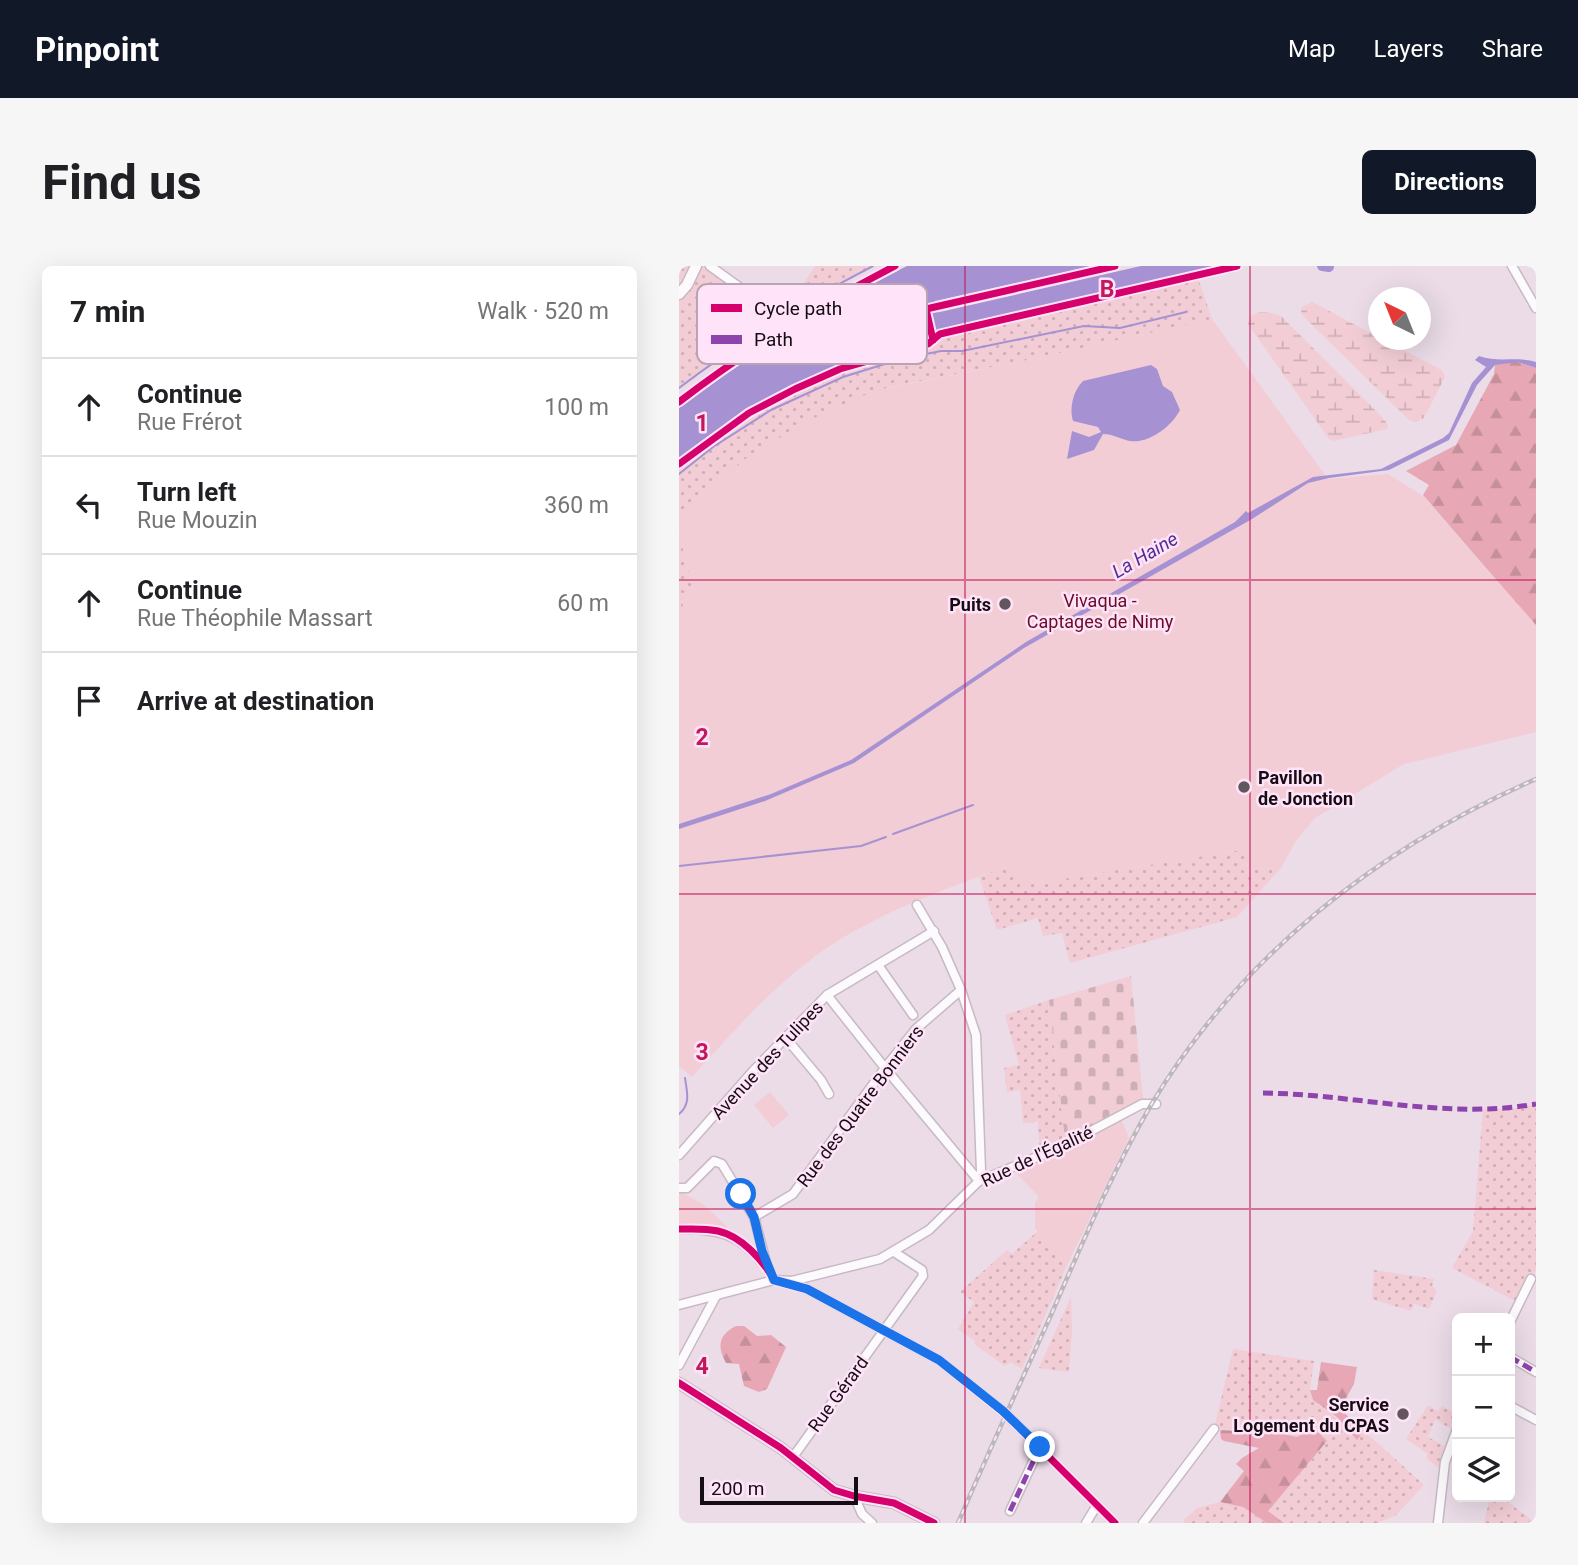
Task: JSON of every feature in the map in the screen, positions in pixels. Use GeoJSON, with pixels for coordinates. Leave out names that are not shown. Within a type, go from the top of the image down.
{"type":"FeatureCollection","features":[{"type":"Feature","properties":{"kind":"main road"},"geometry":{"type":"LineString","coordinates":[[679,295],[696,266]]}},
{"type":"Feature","properties":{"kind":"main road"},"geometry":{"type":"LineString","coordinates":[[679,1383],[793,1457],[834,1490],[894,1503],[934,1523]]}},
{"type":"Feature","properties":{"kind":"street"},"geometry":{"type":"LineString","coordinates":[[710,266],[735,284]]}},
{"type":"Feature","properties":{"kind":"street"},"geometry":{"type":"LineString","coordinates":[[1512,266],[1536,307]]}},
{"type":"Feature","properties":{"kind":"street"},"geometry":{"type":"LineString","coordinates":[[917,905],[934,931],[961,990],[976,1035],[981,1171],[979,1181]]}},
{"type":"Feature","properties":{"kind":"street","name":"Avenue des Tulipes"},"geometry":{"type":"LineString","coordinates":[[679,1154],[785,1037],[827,995],[934,931]]}},
{"type":"Feature","properties":{"kind":"street"},"geometry":{"type":"LineString","coordinates":[[878,965],[913,1014]]}},
{"type":"Feature","properties":{"kind":"street","name":"Rue des Quatre Bonniers"},"geometry":{"type":"LineString","coordinates":[[754,1217],[793,1194],[884,1068],[921,1024],[961,990]]}},
{"type":"Feature","properties":{"kind":"street"},"geometry":{"type":"LineString","coordinates":[[827,995],[979,1181]]}},
{"type":"Feature","properties":{"kind":"street"},"geometry":{"type":"LineString","coordinates":[[785,1037],[821,1080],[829,1094]]}},
{"type":"Feature","properties":{"kind":"street","name":"Rue de l'Égalité"},"geometry":{"type":"LineString","coordinates":[[679,1305],[774,1280],[792,1282],[863,1264],[894,1252],[929,1230],[979,1181],[1061,1147],[1142,1104],[1156,1104]]}},
{"type":"Feature","properties":{"kind":"street"},"geometry":{"type":"LineString","coordinates":[[679,1188],[687,1188],[712,1163],[717,1161],[724,1166],[754,1217],[768,1270]]}},
{"type":"Feature","properties":{"kind":"street"},"geometry":{"type":"LineString","coordinates":[[679,1229],[709,1229],[730,1235],[759,1258],[774,1280],[807,1289],[939,1360],[1007,1415],[1115,1523]]}},
{"type":"Feature","properties":{"kind":"street","name":"Rue Gérard"},"geometry":{"type":"LineString","coordinates":[[793,1457],[923,1274],[922,1270],[894,1252]]}},
{"type":"Feature","properties":{"kind":"street"},"geometry":{"type":"LineString","coordinates":[[1514,1313],[1531,1279]]}},
{"type":"Feature","properties":{"kind":"street"},"geometry":{"type":"LineString","coordinates":[[679,1364],[716,1296]]}},
{"type":"Feature","properties":{"kind":"street"},"geometry":{"type":"LineString","coordinates":[[1515,1360],[1536,1372]]}},
{"type":"Feature","properties":{"kind":"street"},"geometry":{"type":"LineString","coordinates":[[1515,1409],[1536,1420]]}},
{"type":"Feature","properties":{"kind":"street"},"geometry":{"type":"LineString","coordinates":[[1143,1523],[1214,1429]]}},
{"type":"Feature","properties":{"kind":"street"},"geometry":{"type":"LineString","coordinates":[[1438,1523],[1445,1462],[1453,1439]]}},
{"type":"Feature","properties":{"kind":"street"},"geometry":{"type":"LineString","coordinates":[[1010,1511],[1040,1447]]}},
{"type":"Feature","properties":{"kind":"street"},"geometry":{"type":"LineString","coordinates":[[854,1496],[862,1514],[872,1523]]}},
{"type":"Feature","properties":{"kind":"street"},"geometry":{"type":"LineString","coordinates":[[1086,1523],[1097,1505]]}},
{"type":"Feature","properties":{"kind":"green space"},"geometry":{"type":"Polygon","coordinates":[[[681,266],[710,266],[740,284],[697,284],[697,364],[712,364],[679,388],[681,266]]]}},
{"type":"Feature","properties":{"kind":"green space"},"geometry":{"type":"Polygon","coordinates":[[[815,266],[873,266],[841,284],[803,284],[815,266]]]}},
{"type":"Feature","properties":{"kind":"green space"},"geometry":{"type":"Polygon","coordinates":[[[1197,275],[1212,319],[1038,358],[886,388],[679,517],[679,464],[734,423],[795,389],[840,370],[861,364],[927,364],[927,345],[940,335],[1197,275]]]}},
{"type":"Feature","properties":{"kind":"green space"},"geometry":{"type":"Polygon","coordinates":[[[1312,302],[1368,332],[1368,350],[1403,350],[1442,370],[1445,377],[1424,418],[1415,422],[1409,420],[1305,318],[1301,312],[1302,307],[1312,302]]]}},
{"type":"Feature","properties":{"kind":"green space"},"geometry":{"type":"Polygon","coordinates":[[[1259,312],[1281,316],[1383,418],[1388,425],[1387,429],[1333,441],[1329,439],[1248,324],[1250,317],[1259,312]]]}},
{"type":"Feature","properties":{"kind":"green space","name":"Vivaqua - Captages de Nimy"},"geometry":{"type":"Polygon","coordinates":[[[1212,319],[1328,479],[1388,474],[1423,496],[1536,625],[1536,732],[1404,764],[1315,818],[1296,841],[1281,868],[1248,869],[1245,849],[1032,884],[1021,883],[1005,867],[930,895],[858,929],[811,960],[769,996],[692,1077],[679,1066],[679,612],[693,588],[679,533],[679,517],[745,459],[807,421],[874,391],[1212,319]]]}},
{"type":"Feature","properties":{"kind":"green space"},"geometry":{"type":"Polygon","coordinates":[[[1518,362],[1536,368],[1536,626],[1423,495],[1429,485],[1406,471],[1456,445],[1494,374],[1495,365],[1518,362]]]}},
{"type":"Feature","properties":{"kind":"green space"},"geometry":{"type":"Polygon","coordinates":[[[679,533],[693,588],[679,612],[679,533]]]}},
{"type":"Feature","properties":{"kind":"green space"},"geometry":{"type":"Polygon","coordinates":[[[1246,849],[1248,869],[1281,868],[1237,917],[1070,963],[1062,933],[1043,936],[1038,918],[997,930],[979,877],[1005,867],[1032,884],[1246,849]]]}},
{"type":"Feature","properties":{"kind":"green space"},"geometry":{"type":"Polygon","coordinates":[[[1131,976],[1143,1098],[1065,1140],[1049,1000],[1131,976]]]}},
{"type":"Feature","properties":{"kind":"green space"},"geometry":{"type":"Polygon","coordinates":[[[1049,1000],[1065,1144],[1040,1156],[1038,1122],[1023,1123],[1020,1090],[1007,1092],[1004,1068],[1019,1065],[1005,1015],[1049,1000]]]}},
{"type":"Feature","properties":{"kind":"green space"},"geometry":{"type":"Polygon","coordinates":[[[770,1092],[789,1115],[773,1128],[754,1105],[770,1092]]]}},
{"type":"Feature","properties":{"kind":"green space"},"geometry":{"type":"Polygon","coordinates":[[[1536,1104],[1536,1270],[1519,1303],[1452,1268],[1473,1231],[1483,1109],[1511,1109],[1536,1104]]]}},
{"type":"Feature","properties":{"kind":"green space"},"geometry":{"type":"Polygon","coordinates":[[[1121,1119],[1129,1138],[1067,1265],[1035,1228],[1035,1203],[1039,1197],[1014,1171],[1121,1119]]]}},
{"type":"Feature","properties":{"kind":"green space"},"geometry":{"type":"Polygon","coordinates":[[[679,1191],[703,1204],[731,1231],[710,1225],[679,1227],[679,1191]]]}},
{"type":"Feature","properties":{"kind":"green space"},"geometry":{"type":"Polygon","coordinates":[[[1038,1231],[1067,1265],[1022,1369],[1010,1362],[1005,1366],[958,1329],[974,1302],[960,1292],[1007,1250],[1012,1254],[1038,1231]]]}},
{"type":"Feature","properties":{"kind":"green space"},"geometry":{"type":"Polygon","coordinates":[[[1374,1270],[1434,1279],[1432,1286],[1437,1291],[1429,1309],[1414,1304],[1411,1311],[1372,1299],[1374,1270]]]}},
{"type":"Feature","properties":{"kind":"green space"},"geometry":{"type":"Polygon","coordinates":[[[1071,1297],[1069,1372],[1039,1368],[1071,1297]]]}},
{"type":"Feature","properties":{"kind":"green space"},"geometry":{"type":"Polygon","coordinates":[[[736,1326],[744,1326],[757,1336],[771,1335],[786,1347],[767,1389],[759,1392],[744,1386],[739,1364],[726,1363],[723,1357],[720,1347],[723,1337],[736,1326]]]}},
{"type":"Feature","properties":{"kind":"green space"},"geometry":{"type":"Polygon","coordinates":[[[1233,1349],[1314,1361],[1310,1390],[1313,1400],[1339,1420],[1351,1436],[1362,1433],[1362,1429],[1424,1485],[1396,1515],[1378,1523],[1284,1523],[1267,1511],[1327,1442],[1279,1433],[1214,1429],[1233,1349]]]}},
{"type":"Feature","properties":{"kind":"green space"},"geometry":{"type":"Polygon","coordinates":[[[1321,1362],[1357,1367],[1354,1384],[1340,1409],[1362,1429],[1357,1440],[1337,1417],[1313,1400],[1310,1390],[1317,1390],[1321,1362]]]}},
{"type":"Feature","properties":{"kind":"green space"},"geometry":{"type":"Polygon","coordinates":[[[1428,1405],[1438,1411],[1442,1406],[1452,1410],[1451,1429],[1435,1419],[1428,1437],[1444,1446],[1439,1468],[1426,1458],[1428,1454],[1406,1439],[1428,1405]]]}},
{"type":"Feature","properties":{"kind":"green space"},"geometry":{"type":"Polygon","coordinates":[[[1220,1430],[1279,1433],[1297,1437],[1310,1430],[1319,1433],[1327,1441],[1268,1511],[1284,1523],[1267,1523],[1243,1507],[1220,1502],[1244,1471],[1236,1464],[1259,1448],[1224,1441],[1221,1439],[1220,1430]]]}},
{"type":"Feature","properties":{"kind":"green space"},"geometry":{"type":"Polygon","coordinates":[[[1220,1502],[1243,1507],[1267,1523],[1184,1523],[1197,1508],[1220,1502]]]}},
{"type":"Feature","properties":{"kind":"green space"},"geometry":{"type":"Polygon","coordinates":[[[1489,1502],[1508,1502],[1536,1523],[1484,1523],[1489,1502]]]}},
{"type":"Feature","properties":{"kind":"shaded area"},"geometry":{"type":"Polygon","coordinates":[[[907,266],[1093,266],[935,301],[935,304],[927,306],[927,284],[872,284],[907,266]]]}},
{"type":"Feature","properties":{"kind":"shaded area"},"geometry":{"type":"Polygon","coordinates":[[[1141,266],[1217,266],[927,333],[927,313],[1141,266]]]}},
{"type":"Feature","properties":{"kind":"shaded area"},"geometry":{"type":"Polygon","coordinates":[[[1479,356],[1529,360],[1536,362],[1536,368],[1518,362],[1495,365],[1477,385],[1449,440],[1389,470],[1308,483],[1252,519],[1024,648],[854,763],[765,801],[679,829],[679,824],[771,794],[851,760],[1026,642],[1235,522],[1246,511],[1248,513],[1313,477],[1381,469],[1443,438],[1449,433],[1472,383],[1486,367],[1475,360],[1479,356]]]}},
{"type":"Feature","properties":{"kind":"shaded area"},"geometry":{"type":"Polygon","coordinates":[[[742,364],[845,364],[765,400],[707,437],[679,459],[679,408],[742,364]]]}},
{"type":"Feature","properties":{"kind":"shaded area"},"geometry":{"type":"Polygon","coordinates":[[[1151,365],[1157,369],[1163,386],[1172,392],[1180,410],[1171,422],[1159,433],[1145,440],[1130,441],[1103,434],[1094,450],[1067,459],[1072,431],[1089,437],[1101,432],[1098,427],[1073,421],[1073,400],[1083,381],[1151,365]]]}},
{"type":"Feature","properties":{"kind":"waterway"},"geometry":{"type":"LineString","coordinates":[[840,284],[873,266]]}},
{"type":"Feature","properties":{"kind":"waterway"},"geometry":{"type":"LineString","coordinates":[[1322,266],[1329,267]]}},
{"type":"Feature","properties":{"kind":"waterway"},"geometry":{"type":"LineString","coordinates":[[927,354],[962,351],[1084,326],[1120,328],[1186,312]]}},
{"type":"Feature","properties":{"kind":"waterway"},"geometry":{"type":"LineString","coordinates":[[679,388],[711,364]]}},
{"type":"Feature","properties":{"kind":"waterway"},"geometry":{"type":"LineString","coordinates":[[679,474],[713,447],[771,410],[843,377],[885,364]]}},
{"type":"Feature","properties":{"kind":"waterway"},"geometry":{"type":"LineString","coordinates":[[893,834],[973,805]]}},
{"type":"Feature","properties":{"kind":"waterway"},"geometry":{"type":"LineString","coordinates":[[679,866],[861,846],[886,837]]}},
{"type":"Feature","properties":{"kind":"waterway"},"geometry":{"type":"LineString","coordinates":[[679,1114],[687,1102],[685,1078]]}},
{"type":"Feature","properties":{"kind":"railway"},"geometry":{"type":"LineString","coordinates":[[958,1523],[1110,1182],[1151,1105],[1187,1051],[1226,1001],[1270,955],[1318,912],[1368,873],[1422,838],[1536,779]]}},
{"type":"Feature","properties":{"kind":"marked path"},"geometry":{"type":"LineString","coordinates":[[1263,1093],[1434,1108],[1502,1108],[1536,1104]]}},
{"type":"Feature","properties":{"kind":"marked path"},"geometry":{"type":"LineString","coordinates":[[1515,1360],[1536,1372]]}},
{"type":"Feature","properties":{"kind":"marked path"},"geometry":{"type":"LineString","coordinates":[[1010,1511],[1040,1447]]}},
{"type":"Feature","properties":{"kind":"cycle path"},"geometry":{"type":"LineString","coordinates":[[861,284],[895,266]]}},
{"type":"Feature","properties":{"kind":"cycle path"},"geometry":{"type":"LineString","coordinates":[[927,309],[1115,266]]}},
{"type":"Feature","properties":{"kind":"cycle path"},"geometry":{"type":"LineString","coordinates":[[927,344],[940,334],[1237,266]]}},
{"type":"Feature","properties":{"kind":"cycle path"},"geometry":{"type":"LineString","coordinates":[[927,313],[933,340]]}},
{"type":"Feature","properties":{"kind":"cycle path"},"geometry":{"type":"LineString","coordinates":[[679,402],[731,364]]}},
{"type":"Feature","properties":{"kind":"cycle path"},"geometry":{"type":"LineString","coordinates":[[679,464],[749,413],[795,389],[858,364]]}},
{"type":"Feature","properties":{"kind":"cycle path"},"geometry":{"type":"LineString","coordinates":[[679,1229],[708,1229],[735,1238],[751,1250],[774,1280],[807,1289],[939,1360],[1007,1415],[1115,1523]]}},
{"type":"Feature","properties":{"kind":"cycle path"},"geometry":{"type":"LineString","coordinates":[[679,1383],[781,1448],[834,1490],[894,1503],[934,1523]]}},
{"type":"Feature","properties":{"kind":"place","name":"Puits"},"geometry":{"type":"Point","coordinates":[1005,604]}},
{"type":"Feature","properties":{"kind":"place","name":"Pavillon de Jonction"},"geometry":{"type":"Point","coordinates":[1244,787]}},
{"type":"Feature","properties":{"kind":"place","name":"Service Logement du CPAS"},"geometry":{"type":"Point","coordinates":[1403,1414]}},
{"type":"Feature","properties":{"kind":"route"},"geometry":{"type":"LineString","coordinates":[[741,1194],[754,1217],[768,1270],[774,1280],[807,1289],[939,1360],[1003,1411],[1040,1447]]}},
{"type":"Feature","properties":{"kind":"water label","name":"La Haine"},"geometry":{"type":"Point","coordinates":[1145,555]}}]}
